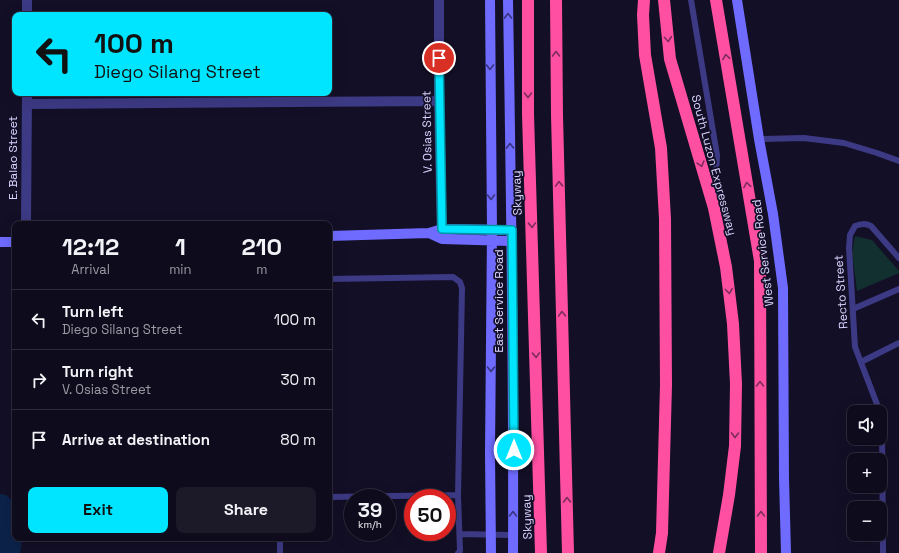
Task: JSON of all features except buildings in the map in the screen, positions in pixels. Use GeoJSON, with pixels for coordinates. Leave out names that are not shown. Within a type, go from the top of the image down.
{"type":"FeatureCollection","features":[{"type":"Feature","properties":{"kind":"highway","name":"Skyway"},"geometry":{"type":"LineString","coordinates":[[528,0],[528,114],[541,553]]}},
{"type":"Feature","properties":{"kind":"highway"},"geometry":{"type":"LineString","coordinates":[[556,0],[557,115],[568,553]]}},
{"type":"Feature","properties":{"kind":"highway"},"geometry":{"type":"LineString","coordinates":[[644,0],[643,15],[645,55],[662,148],[665,219],[666,385],[662,533],[659,553]]}},
{"type":"Feature","properties":{"kind":"highway","name":"South Luzon Expressway"},"geometry":{"type":"LineString","coordinates":[[664,0],[670,59],[714,208],[727,274],[733,324],[736,384],[735,446],[720,553]]}},
{"type":"Feature","properties":{"kind":"highway","name":"South Luzon Expressway"},"geometry":{"type":"LineString","coordinates":[[716,0],[760,261],[761,553]]}},
{"type":"Feature","properties":{"kind":"main road","name":"East Service Road"},"geometry":{"type":"LineString","coordinates":[[490,0],[492,230],[490,453],[491,553]]}},
{"type":"Feature","properties":{"kind":"main road","name":"East Service Road"},"geometry":{"type":"LineString","coordinates":[[508,0],[514,442],[513,553]]}},
{"type":"Feature","properties":{"kind":"main road","name":"West Service Road"},"geometry":{"type":"LineString","coordinates":[[737,0],[759,140],[773,214],[783,288],[786,553]]}},
{"type":"Feature","properties":{"kind":"main road"},"geometry":{"type":"LineString","coordinates":[[442,234],[512,230]]}},
{"type":"Feature","properties":{"kind":"main road"},"geometry":{"type":"LineString","coordinates":[[332,236],[429,233],[491,241],[512,241]]}},
{"type":"Feature","properties":{"kind":"main road"},"geometry":{"type":"LineString","coordinates":[[0,242],[12,242]]}},
{"type":"Feature","properties":{"kind":"street"},"geometry":{"type":"LineString","coordinates":[[27,0],[27,12]]}},
{"type":"Feature","properties":{"kind":"street","name":"V. Osias Street"},"geometry":{"type":"LineString","coordinates":[[439,0],[439,101],[442,234]]}},
{"type":"Feature","properties":{"kind":"street","name":"E. Balao Street"},"geometry":{"type":"LineString","coordinates":[[26,221],[27,96]]}},
{"type":"Feature","properties":{"kind":"street"},"geometry":{"type":"LineString","coordinates":[[27,104],[439,101]]}},
{"type":"Feature","properties":{"kind":"lane"},"geometry":{"type":"LineString","coordinates":[[692,0],[717,155],[714,208]]}},
{"type":"Feature","properties":{"kind":"lane"},"geometry":{"type":"LineString","coordinates":[[759,140],[804,138],[844,144],[899,161]]}},
{"type":"Feature","properties":{"kind":"lane","name":"Recto Street"},"geometry":{"type":"LineString","coordinates":[[877,405],[855,346],[849,248],[850,235],[855,226],[867,224],[871,226],[899,258]]}},
{"type":"Feature","properties":{"kind":"lane"},"geometry":{"type":"LineString","coordinates":[[332,279],[453,277],[460,282],[462,288],[458,495],[460,551],[458,553]]}},
{"type":"Feature","properties":{"kind":"lane"},"geometry":{"type":"LineString","coordinates":[[852,309],[899,289]]}},
{"type":"Feature","properties":{"kind":"lane"},"geometry":{"type":"LineString","coordinates":[[861,362],[899,343]]}},
{"type":"Feature","properties":{"kind":"lane","name":"Recto Street"},"geometry":{"type":"LineString","coordinates":[[882,445],[883,553]]}},
{"type":"Feature","properties":{"kind":"lane"},"geometry":{"type":"LineString","coordinates":[[332,497],[458,495]]}},
{"type":"Feature","properties":{"kind":"lane"},"geometry":{"type":"LineString","coordinates":[[460,534],[513,535]]}},
{"type":"Feature","properties":{"kind":"lane"},"geometry":{"type":"LineString","coordinates":[[280,541],[280,553]]}},
{"type":"Feature","properties":{"kind":"green space"},"geometry":{"type":"Polygon","coordinates":[[[855,236],[872,240],[899,271],[899,273],[857,291],[852,253],[855,236]]]}},
{"type":"Feature","properties":{"kind":"waterway"},"geometry":{"type":"LineString","coordinates":[[0,507],[7,516],[9,541],[7,553]]}},
{"type":"Feature","properties":{"kind":"route"},"geometry":{"type":"LineString","coordinates":[[439,58],[442,229],[512,230],[514,450]]}}]}
